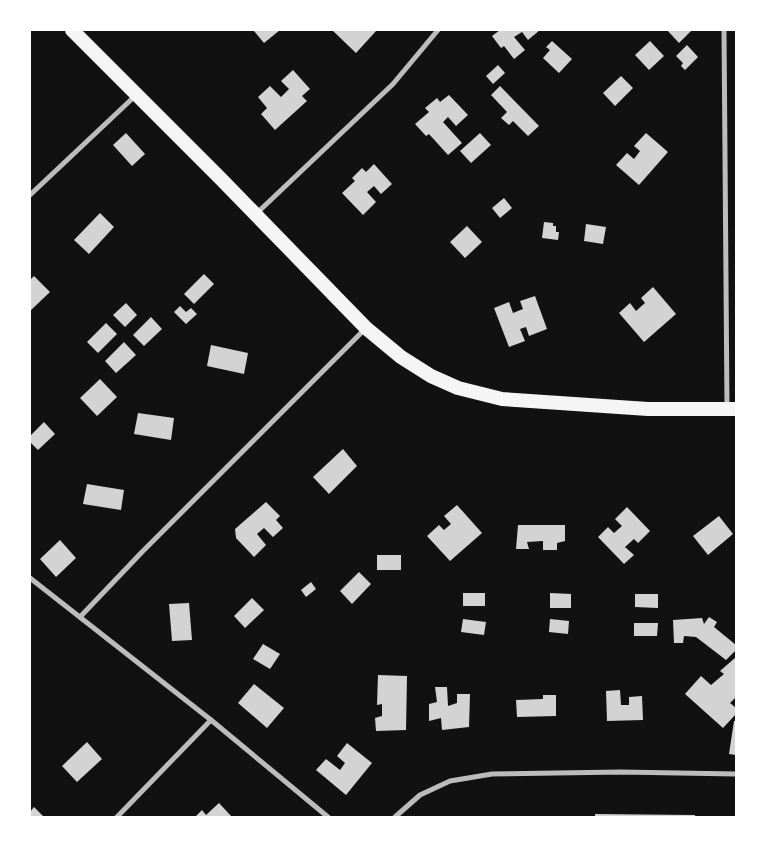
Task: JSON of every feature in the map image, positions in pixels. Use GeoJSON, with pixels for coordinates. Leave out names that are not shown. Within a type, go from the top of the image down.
{"type":"FeatureCollection","features":[{"type":"Feature","properties":{"kind":"highway"},"geometry":{"type":"LineString","coordinates":[[72,30],[366,328],[401,357],[431,376],[458,388],[502,399],[648,410],[732,409]]}},
{"type":"Feature","properties":{"kind":"street"},"geometry":{"type":"LineString","coordinates":[[255,215],[393,84],[438,30]]}},
{"type":"Feature","properties":{"kind":"street"},"geometry":{"type":"LineString","coordinates":[[724,30],[732,409]]}},
{"type":"Feature","properties":{"kind":"street"},"geometry":{"type":"LineString","coordinates":[[30,195],[137,94]]}},
{"type":"Feature","properties":{"kind":"street"},"geometry":{"type":"LineString","coordinates":[[80,617],[149,545],[366,328]]}},
{"type":"Feature","properties":{"kind":"street"},"geometry":{"type":"LineString","coordinates":[[30,578],[210,720],[328,817]]}},
{"type":"Feature","properties":{"kind":"street"},"geometry":{"type":"LineString","coordinates":[[117,817],[210,720]]}},
{"type":"Feature","properties":{"kind":"street"},"geometry":{"type":"LineString","coordinates":[[395,817],[420,794],[450,781],[492,774],[621,772],[736,774]]}},
{"type":"Feature","properties":{"kind":"building"},"geometry":{"type":"Polygon","coordinates":[[[255,30],[280,30],[264,43],[255,30]]]}},
{"type":"Feature","properties":{"kind":"building"},"geometry":{"type":"Polygon","coordinates":[[[332,30],[377,30],[356,53],[332,30]]]}},
{"type":"Feature","properties":{"kind":"building"},"geometry":{"type":"Polygon","coordinates":[[[500,30],[540,30],[528,40],[522,32],[514,37],[525,50],[514,59],[504,46],[501,48],[492,36],[500,30]]]}},
{"type":"Feature","properties":{"kind":"building"},"geometry":{"type":"Polygon","coordinates":[[[667,30],[692,30],[679,43],[667,30]]]}},
{"type":"Feature","properties":{"kind":"building"},"geometry":{"type":"Polygon","coordinates":[[[552,41],[572,59],[559,73],[543,58],[550,50],[546,47],[552,41]]]}},
{"type":"Feature","properties":{"kind":"building"},"geometry":{"type":"Polygon","coordinates":[[[650,41],[664,56],[649,70],[635,55],[650,41]]]}},
{"type":"Feature","properties":{"kind":"building"},"geometry":{"type":"Polygon","coordinates":[[[687,45],[698,57],[685,70],[681,66],[683,63],[676,56],[687,45]]]}},
{"type":"Feature","properties":{"kind":"building"},"geometry":{"type":"Polygon","coordinates":[[[498,65],[505,73],[493,84],[486,76],[498,65]]]}},
{"type":"Feature","properties":{"kind":"building"},"geometry":{"type":"Polygon","coordinates":[[[293,70],[310,89],[302,96],[307,101],[275,130],[261,114],[267,108],[258,97],[270,86],[281,97],[289,89],[281,81],[293,70]]]}},
{"type":"Feature","properties":{"kind":"building"},"geometry":{"type":"Polygon","coordinates":[[[621,76],[633,88],[615,106],[603,93],[621,76]]]}},
{"type":"Feature","properties":{"kind":"building"},"geometry":{"type":"Polygon","coordinates":[[[500,86],[539,126],[528,136],[513,121],[509,125],[501,118],[507,112],[491,95],[500,86]]]}},
{"type":"Feature","properties":{"kind":"building"},"geometry":{"type":"Polygon","coordinates":[[[449,95],[468,115],[456,126],[448,117],[443,122],[462,143],[448,155],[429,134],[426,136],[415,124],[429,112],[425,108],[437,98],[440,102],[449,95]]]}},
{"type":"Feature","properties":{"kind":"building"},"geometry":{"type":"Polygon","coordinates":[[[126,133],[145,154],[132,166],[113,145],[126,133]]]}},
{"type":"Feature","properties":{"kind":"building"},"geometry":{"type":"Polygon","coordinates":[[[480,133],[491,145],[471,163],[460,151],[480,133]]]}},
{"type":"Feature","properties":{"kind":"building"},"geometry":{"type":"Polygon","coordinates":[[[646,133],[668,152],[639,185],[616,165],[627,153],[634,159],[640,151],[634,146],[646,133]]]}},
{"type":"Feature","properties":{"kind":"building"},"geometry":{"type":"Polygon","coordinates":[[[374,164],[392,184],[381,194],[374,186],[367,192],[376,202],[363,215],[342,193],[355,181],[352,178],[362,168],[366,172],[374,164]]]}},
{"type":"Feature","properties":{"kind":"building"},"geometry":{"type":"Polygon","coordinates":[[[504,198],[512,208],[500,218],[492,208],[504,198]]]}},
{"type":"Feature","properties":{"kind":"building"},"geometry":{"type":"Polygon","coordinates":[[[100,213],[114,227],[89,254],[74,240],[100,213]]]}},
{"type":"Feature","properties":{"kind":"building"},"geometry":{"type":"Polygon","coordinates":[[[544,222],[553,223],[553,226],[556,226],[556,232],[559,232],[558,240],[542,238],[544,222]]]}},
{"type":"Feature","properties":{"kind":"building"},"geometry":{"type":"Polygon","coordinates":[[[586,224],[606,227],[603,244],[584,241],[586,224]]]}},
{"type":"Feature","properties":{"kind":"building"},"geometry":{"type":"Polygon","coordinates":[[[467,226],[482,242],[465,258],[450,242],[467,226]]]}},
{"type":"Feature","properties":{"kind":"building"},"geometry":{"type":"Polygon","coordinates":[[[204,274],[214,284],[194,304],[184,294],[204,274]]]}},
{"type":"Feature","properties":{"kind":"building"},"geometry":{"type":"Polygon","coordinates":[[[34,276],[50,292],[30,311],[30,280],[34,276]]]}},
{"type":"Feature","properties":{"kind":"building"},"geometry":{"type":"Polygon","coordinates":[[[653,287],[676,314],[644,342],[619,313],[630,303],[636,311],[645,303],[641,298],[653,287]]]}},
{"type":"Feature","properties":{"kind":"building"},"geometry":{"type":"Polygon","coordinates":[[[535,296],[547,329],[529,336],[526,327],[520,329],[525,341],[509,347],[494,308],[509,302],[513,313],[523,309],[520,301],[535,296]]]}},
{"type":"Feature","properties":{"kind":"building"},"geometry":{"type":"Polygon","coordinates":[[[126,303],[137,315],[125,327],[113,315],[126,303]]]}},
{"type":"Feature","properties":{"kind":"building"},"geometry":{"type":"Polygon","coordinates":[[[180,306],[186,312],[191,308],[197,314],[186,324],[174,312],[180,306]]]}},
{"type":"Feature","properties":{"kind":"building"},"geometry":{"type":"Polygon","coordinates":[[[151,317],[162,329],[144,346],[133,335],[151,317]]]}},
{"type":"Feature","properties":{"kind":"building"},"geometry":{"type":"Polygon","coordinates":[[[106,323],[117,334],[98,353],[87,342],[106,323]]]}},
{"type":"Feature","properties":{"kind":"building"},"geometry":{"type":"Polygon","coordinates":[[[124,342],[136,355],[116,373],[105,361],[124,342]]]}},
{"type":"Feature","properties":{"kind":"building"},"geometry":{"type":"Polygon","coordinates":[[[211,345],[248,353],[244,374],[207,366],[211,345]]]}},
{"type":"Feature","properties":{"kind":"building"},"geometry":{"type":"Polygon","coordinates":[[[100,379],[117,397],[97,416],[80,398],[100,379]]]}},
{"type":"Feature","properties":{"kind":"building"},"geometry":{"type":"Polygon","coordinates":[[[138,413],[174,418],[171,440],[134,434],[138,413]]]}},
{"type":"Feature","properties":{"kind":"building"},"geometry":{"type":"Polygon","coordinates":[[[44,422],[55,434],[38,450],[30,442],[30,436],[44,422]]]}},
{"type":"Feature","properties":{"kind":"building"},"geometry":{"type":"Polygon","coordinates":[[[343,449],[357,466],[329,494],[313,477],[343,449]]]}},
{"type":"Feature","properties":{"kind":"building"},"geometry":{"type":"Polygon","coordinates":[[[87,484],[124,490],[121,510],[83,504],[87,484]]]}},
{"type":"Feature","properties":{"kind":"building"},"geometry":{"type":"Polygon","coordinates":[[[266,502],[280,516],[276,520],[283,528],[273,537],[264,528],[257,534],[266,545],[254,557],[236,538],[235,529],[266,502]]]}},
{"type":"Feature","properties":{"kind":"building"},"geometry":{"type":"Polygon","coordinates":[[[457,505],[482,533],[450,561],[427,536],[439,525],[444,530],[451,524],[444,516],[457,505]]]}},
{"type":"Feature","properties":{"kind":"building"},"geometry":{"type":"Polygon","coordinates":[[[627,507],[650,531],[638,543],[634,539],[625,547],[634,555],[624,564],[598,537],[608,527],[614,533],[622,526],[615,519],[627,507]]]}},
{"type":"Feature","properties":{"kind":"building"},"geometry":{"type":"Polygon","coordinates":[[[719,516],[733,534],[708,555],[693,536],[719,516]]]}},
{"type":"Feature","properties":{"kind":"building"},"geometry":{"type":"Polygon","coordinates":[[[518,525],[565,525],[565,541],[557,543],[557,550],[543,550],[543,541],[527,542],[529,549],[516,549],[518,525]]]}},
{"type":"Feature","properties":{"kind":"building"},"geometry":{"type":"Polygon","coordinates":[[[60,540],[76,558],[56,577],[40,559],[60,540]]]}},
{"type":"Feature","properties":{"kind":"building"},"geometry":{"type":"Polygon","coordinates":[[[377,555],[401,555],[401,570],[377,570],[377,555]]]}},
{"type":"Feature","properties":{"kind":"building"},"geometry":{"type":"Polygon","coordinates":[[[359,572],[371,584],[352,604],[340,591],[359,572]]]}},
{"type":"Feature","properties":{"kind":"building"},"geometry":{"type":"Polygon","coordinates":[[[311,582],[316,589],[306,597],[301,590],[311,582]]]}},
{"type":"Feature","properties":{"kind":"building"},"geometry":{"type":"Polygon","coordinates":[[[463,593],[485,593],[485,606],[463,606],[463,593]]]}},
{"type":"Feature","properties":{"kind":"building"},"geometry":{"type":"Polygon","coordinates":[[[550,593],[571,594],[571,608],[550,608],[550,593]]]}},
{"type":"Feature","properties":{"kind":"building"},"geometry":{"type":"Polygon","coordinates":[[[635,594],[658,594],[658,608],[635,607],[635,594]]]}},
{"type":"Feature","properties":{"kind":"building"},"geometry":{"type":"Polygon","coordinates":[[[252,598],[264,610],[245,628],[234,616],[252,598]]]}},
{"type":"Feature","properties":{"kind":"building"},"geometry":{"type":"Polygon","coordinates":[[[189,603],[192,640],[172,641],[169,604],[189,603]]]}},
{"type":"Feature","properties":{"kind":"building"},"geometry":{"type":"Polygon","coordinates":[[[709,617],[717,622],[714,627],[736,645],[736,650],[726,660],[696,637],[684,636],[683,643],[674,643],[673,620],[702,618],[704,624],[709,617]]]}},
{"type":"Feature","properties":{"kind":"building"},"geometry":{"type":"Polygon","coordinates":[[[463,619],[486,622],[484,635],[461,632],[463,619]]]}},
{"type":"Feature","properties":{"kind":"building"},"geometry":{"type":"Polygon","coordinates":[[[550,619],[569,621],[568,634],[549,632],[550,619]]]}},
{"type":"Feature","properties":{"kind":"building"},"geometry":{"type":"Polygon","coordinates":[[[634,623],[658,623],[657,636],[634,636],[634,623]]]}},
{"type":"Feature","properties":{"kind":"building"},"geometry":{"type":"Polygon","coordinates":[[[263,644],[280,654],[270,669],[253,659],[263,644]]]}},
{"type":"Feature","properties":{"kind":"building"},"geometry":{"type":"Polygon","coordinates":[[[736,657],[736,697],[730,703],[736,708],[736,714],[723,728],[685,694],[701,676],[711,685],[724,674],[720,671],[736,657]]]}},
{"type":"Feature","properties":{"kind":"building"},"geometry":{"type":"Polygon","coordinates":[[[378,675],[407,676],[406,730],[376,731],[375,718],[382,716],[382,704],[377,705],[378,675]]]}},
{"type":"Feature","properties":{"kind":"building"},"geometry":{"type":"Polygon","coordinates":[[[254,684],[284,708],[267,728],[238,703],[254,684]]]}},
{"type":"Feature","properties":{"kind":"building"},"geometry":{"type":"Polygon","coordinates":[[[435,687],[447,687],[448,706],[457,703],[457,694],[470,694],[469,727],[442,730],[441,718],[429,721],[429,704],[437,702],[435,687]]]}},
{"type":"Feature","properties":{"kind":"building"},"geometry":{"type":"Polygon","coordinates":[[[620,690],[621,705],[629,705],[629,697],[642,696],[643,720],[607,721],[606,691],[620,690]]]}},
{"type":"Feature","properties":{"kind":"building"},"geometry":{"type":"Polygon","coordinates":[[[543,695],[556,695],[556,716],[517,717],[516,700],[543,699],[543,695]]]}},
{"type":"Feature","properties":{"kind":"building"},"geometry":{"type":"Polygon","coordinates":[[[734,721],[736,721],[736,755],[729,754],[734,721]]]}},
{"type":"Feature","properties":{"kind":"building"},"geometry":{"type":"Polygon","coordinates":[[[87,742],[102,759],[77,782],[62,766],[87,742]]]}},
{"type":"Feature","properties":{"kind":"building"},"geometry":{"type":"Polygon","coordinates":[[[347,743],[372,763],[346,795],[316,770],[326,759],[340,770],[345,763],[337,756],[347,743]]]}},
{"type":"Feature","properties":{"kind":"building"},"geometry":{"type":"Polygon","coordinates":[[[219,803],[232,817],[195,817],[202,810],[206,815],[219,803]]]}},
{"type":"Feature","properties":{"kind":"building"},"geometry":{"type":"Polygon","coordinates":[[[34,807],[44,817],[30,817],[30,812],[34,807]]]}},
{"type":"Feature","properties":{"kind":"building"},"geometry":{"type":"Polygon","coordinates":[[[595,814],[695,815],[695,817],[595,817],[595,814]]]}}]}
